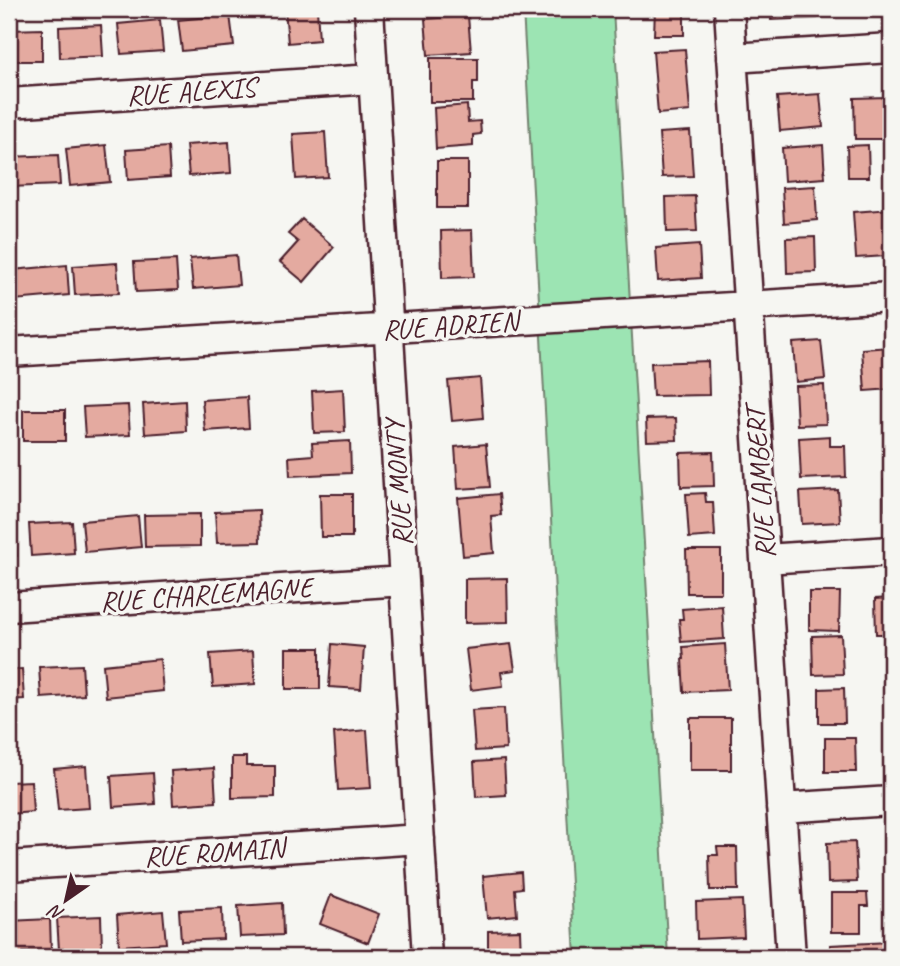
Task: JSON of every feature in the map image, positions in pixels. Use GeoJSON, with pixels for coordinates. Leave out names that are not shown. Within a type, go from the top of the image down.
{"type":"FeatureCollection","features":[{"type":"Feature","properties":{"kind":"street","name":"RUE MONTY"},"geometry":{"type":"LineString","coordinates":[[369,9],[427,957]]}},
{"type":"Feature","properties":{"kind":"street","name":"RUE LAMBERT"},"geometry":{"type":"LineString","coordinates":[[729,9],[791,957]]}},
{"type":"Feature","properties":{"kind":"street"},"geometry":{"type":"LineString","coordinates":[[732,58],[891,48]]}},
{"type":"Feature","properties":{"kind":"street","name":"RUE ALEXIS"},"geometry":{"type":"LineString","coordinates":[[9,103],[373,79]]}},
{"type":"Feature","properties":{"kind":"street","name":"RUE ADRIEN"},"geometry":{"type":"LineString","coordinates":[[9,352],[891,297]]}},
{"type":"Feature","properties":{"kind":"street"},"geometry":{"type":"LineString","coordinates":[[765,559],[891,551]]}},
{"type":"Feature","properties":{"kind":"street","name":"RUE CHARLEMAGNE"},"geometry":{"type":"LineString","coordinates":[[9,607],[404,581]]}},
{"type":"Feature","properties":{"kind":"street"},"geometry":{"type":"LineString","coordinates":[[781,808],[891,801]]}},
{"type":"Feature","properties":{"kind":"street","name":"RUE ROMAIN"},"geometry":{"type":"LineString","coordinates":[[9,866],[420,839]]}},
{"type":"Feature","properties":{"kind":"green space"},"geometry":{"type":"Polygon","coordinates":[[[523,9],[613,9],[668,957],[575,957],[523,9]]]}},
{"type":"Feature","properties":{"kind":"building"},"geometry":{"type":"Polygon","coordinates":[[[285,9],[317,9],[319,40],[288,43],[285,9]]]}},
{"type":"Feature","properties":{"kind":"building"},"geometry":{"type":"Polygon","coordinates":[[[655,9],[684,9],[684,35],[654,35],[655,9]]]}},
{"type":"Feature","properties":{"kind":"building"},"geometry":{"type":"Polygon","coordinates":[[[771,9],[817,9],[817,18],[771,20],[771,9]]]}},
{"type":"Feature","properties":{"kind":"building"},"geometry":{"type":"Polygon","coordinates":[[[839,9],[883,9],[883,11],[839,13],[839,9]]]}},
{"type":"Feature","properties":{"kind":"building"},"geometry":{"type":"Polygon","coordinates":[[[230,15],[234,46],[182,51],[178,20],[230,15]]]}},
{"type":"Feature","properties":{"kind":"building"},"geometry":{"type":"Polygon","coordinates":[[[468,16],[471,52],[428,55],[425,19],[468,16]]]}},
{"type":"Feature","properties":{"kind":"building"},"geometry":{"type":"Polygon","coordinates":[[[160,20],[163,51],[121,54],[118,24],[160,20]]]}},
{"type":"Feature","properties":{"kind":"building"},"geometry":{"type":"Polygon","coordinates":[[[101,25],[103,56],[60,58],[59,27],[101,25]]]}},
{"type":"Feature","properties":{"kind":"building"},"geometry":{"type":"Polygon","coordinates":[[[42,29],[42,61],[9,61],[9,30],[42,29]]]}},
{"type":"Feature","properties":{"kind":"building"},"geometry":{"type":"Polygon","coordinates":[[[685,49],[690,111],[658,114],[653,51],[685,49]]]}},
{"type":"Feature","properties":{"kind":"building"},"geometry":{"type":"Polygon","coordinates":[[[430,58],[478,58],[478,82],[473,82],[473,102],[430,102],[430,58]]]}},
{"type":"Feature","properties":{"kind":"building"},"geometry":{"type":"Polygon","coordinates":[[[820,94],[823,127],[780,131],[777,97],[820,94]]]}},
{"type":"Feature","properties":{"kind":"building"},"geometry":{"type":"Polygon","coordinates":[[[886,97],[887,139],[855,139],[854,98],[886,97]]]}},
{"type":"Feature","properties":{"kind":"building"},"geometry":{"type":"Polygon","coordinates":[[[467,105],[468,122],[480,121],[481,134],[473,135],[473,146],[436,149],[434,108],[467,105]]]}},
{"type":"Feature","properties":{"kind":"building"},"geometry":{"type":"Polygon","coordinates":[[[690,131],[693,176],[662,177],[659,133],[690,131]]]}},
{"type":"Feature","properties":{"kind":"building"},"geometry":{"type":"Polygon","coordinates":[[[325,132],[328,177],[296,179],[293,134],[325,132]]]}},
{"type":"Feature","properties":{"kind":"building"},"geometry":{"type":"Polygon","coordinates":[[[229,142],[231,173],[189,176],[186,145],[229,142]]]}},
{"type":"Feature","properties":{"kind":"building"},"geometry":{"type":"Polygon","coordinates":[[[106,145],[110,182],[70,186],[66,149],[106,145]]]}},
{"type":"Feature","properties":{"kind":"building"},"geometry":{"type":"Polygon","coordinates":[[[823,145],[825,178],[784,181],[782,148],[823,145]]]}},
{"type":"Feature","properties":{"kind":"building"},"geometry":{"type":"Polygon","coordinates":[[[868,145],[869,177],[848,177],[847,146],[868,145]]]}},
{"type":"Feature","properties":{"kind":"building"},"geometry":{"type":"Polygon","coordinates":[[[168,147],[170,177],[128,180],[126,150],[168,147]]]}},
{"type":"Feature","properties":{"kind":"building"},"geometry":{"type":"Polygon","coordinates":[[[58,155],[60,185],[9,187],[9,157],[58,155]]]}},
{"type":"Feature","properties":{"kind":"building"},"geometry":{"type":"Polygon","coordinates":[[[437,161],[468,161],[468,208],[437,208],[437,161]]]}},
{"type":"Feature","properties":{"kind":"building"},"geometry":{"type":"Polygon","coordinates":[[[815,186],[817,220],[784,223],[782,188],[815,186]]]}},
{"type":"Feature","properties":{"kind":"building"},"geometry":{"type":"Polygon","coordinates":[[[695,196],[697,231],[667,232],[666,197],[695,196]]]}},
{"type":"Feature","properties":{"kind":"building"},"geometry":{"type":"Polygon","coordinates":[[[891,209],[891,229],[884,230],[886,256],[856,258],[853,212],[891,209]]]}},
{"type":"Feature","properties":{"kind":"building"},"geometry":{"type":"Polygon","coordinates":[[[302,219],[334,247],[304,282],[280,262],[298,242],[288,234],[302,219]]]}},
{"type":"Feature","properties":{"kind":"building"},"geometry":{"type":"Polygon","coordinates":[[[472,230],[474,277],[442,278],[441,231],[472,230]]]}},
{"type":"Feature","properties":{"kind":"building"},"geometry":{"type":"Polygon","coordinates":[[[815,237],[816,272],[787,273],[786,238],[815,237]]]}},
{"type":"Feature","properties":{"kind":"building"},"geometry":{"type":"Polygon","coordinates":[[[699,245],[701,278],[658,281],[656,248],[699,245]]]}},
{"type":"Feature","properties":{"kind":"building"},"geometry":{"type":"Polygon","coordinates":[[[236,255],[239,285],[193,289],[190,259],[236,255]]]}},
{"type":"Feature","properties":{"kind":"building"},"geometry":{"type":"Polygon","coordinates":[[[176,260],[178,290],[136,292],[134,262],[176,260]]]}},
{"type":"Feature","properties":{"kind":"building"},"geometry":{"type":"Polygon","coordinates":[[[117,263],[119,293],[75,295],[73,266],[117,263]]]}},
{"type":"Feature","properties":{"kind":"building"},"geometry":{"type":"Polygon","coordinates":[[[67,265],[69,295],[14,300],[12,270],[67,265]]]}},
{"type":"Feature","properties":{"kind":"building"},"geometry":{"type":"Polygon","coordinates":[[[821,341],[825,379],[796,382],[793,343],[821,341]]]}},
{"type":"Feature","properties":{"kind":"building"},"geometry":{"type":"Polygon","coordinates":[[[891,347],[891,389],[865,391],[862,349],[891,347]]]}},
{"type":"Feature","properties":{"kind":"building"},"geometry":{"type":"Polygon","coordinates":[[[708,361],[709,395],[653,396],[651,363],[708,361]]]}},
{"type":"Feature","properties":{"kind":"building"},"geometry":{"type":"Polygon","coordinates":[[[480,378],[483,418],[452,421],[448,381],[480,378]]]}},
{"type":"Feature","properties":{"kind":"building"},"geometry":{"type":"Polygon","coordinates":[[[824,385],[826,424],[797,425],[795,386],[824,385]]]}},
{"type":"Feature","properties":{"kind":"building"},"geometry":{"type":"Polygon","coordinates":[[[343,389],[345,432],[314,433],[312,391],[343,389]]]}},
{"type":"Feature","properties":{"kind":"building"},"geometry":{"type":"Polygon","coordinates":[[[247,397],[249,428],[205,431],[202,400],[247,397]]]}},
{"type":"Feature","properties":{"kind":"building"},"geometry":{"type":"Polygon","coordinates":[[[185,401],[186,431],[145,434],[143,404],[185,401]]]}},
{"type":"Feature","properties":{"kind":"building"},"geometry":{"type":"Polygon","coordinates":[[[128,405],[130,435],[85,437],[83,407],[128,405]]]}},
{"type":"Feature","properties":{"kind":"building"},"geometry":{"type":"Polygon","coordinates":[[[23,410],[65,410],[65,441],[23,441],[23,410]]]}},
{"type":"Feature","properties":{"kind":"building"},"geometry":{"type":"Polygon","coordinates":[[[676,418],[677,440],[647,441],[646,419],[676,418]]]}},
{"type":"Feature","properties":{"kind":"building"},"geometry":{"type":"Polygon","coordinates":[[[830,436],[830,446],[845,446],[846,477],[801,479],[799,438],[830,436]]]}},
{"type":"Feature","properties":{"kind":"building"},"geometry":{"type":"Polygon","coordinates":[[[350,441],[351,473],[290,476],[289,457],[313,455],[312,443],[350,441]]]}},
{"type":"Feature","properties":{"kind":"building"},"geometry":{"type":"Polygon","coordinates":[[[486,444],[490,487],[458,489],[455,447],[486,444]]]}},
{"type":"Feature","properties":{"kind":"building"},"geometry":{"type":"Polygon","coordinates":[[[713,452],[714,486],[681,487],[680,453],[713,452]]]}},
{"type":"Feature","properties":{"kind":"building"},"geometry":{"type":"Polygon","coordinates":[[[884,480],[891,480],[891,510],[885,510],[884,480]]]}},
{"type":"Feature","properties":{"kind":"building"},"geometry":{"type":"Polygon","coordinates":[[[838,490],[840,522],[802,524],[800,492],[838,490]]]}},
{"type":"Feature","properties":{"kind":"building"},"geometry":{"type":"Polygon","coordinates":[[[705,493],[706,502],[713,502],[715,536],[689,538],[686,494],[705,493]]]}},
{"type":"Feature","properties":{"kind":"building"},"geometry":{"type":"Polygon","coordinates":[[[320,494],[352,494],[352,537],[321,537],[320,494]]]}},
{"type":"Feature","properties":{"kind":"building"},"geometry":{"type":"Polygon","coordinates":[[[499,494],[501,515],[491,516],[494,553],[463,556],[458,498],[499,494]]]}},
{"type":"Feature","properties":{"kind":"building"},"geometry":{"type":"Polygon","coordinates":[[[259,510],[260,542],[217,543],[215,512],[259,510]]]}},
{"type":"Feature","properties":{"kind":"building"},"geometry":{"type":"Polygon","coordinates":[[[200,514],[200,546],[145,547],[144,515],[200,514]]]}},
{"type":"Feature","properties":{"kind":"building"},"geometry":{"type":"Polygon","coordinates":[[[138,516],[141,547],[85,552],[82,521],[138,516]]]}},
{"type":"Feature","properties":{"kind":"building"},"geometry":{"type":"Polygon","coordinates":[[[72,522],[74,553],[31,556],[29,524],[72,522]]]}},
{"type":"Feature","properties":{"kind":"building"},"geometry":{"type":"Polygon","coordinates":[[[9,525],[15,525],[17,556],[9,556],[9,525]]]}},
{"type":"Feature","properties":{"kind":"building"},"geometry":{"type":"Polygon","coordinates":[[[686,550],[721,550],[721,593],[687,593],[686,550]]]}},
{"type":"Feature","properties":{"kind":"building"},"geometry":{"type":"Polygon","coordinates":[[[507,578],[508,622],[465,623],[465,579],[507,578]]]}},
{"type":"Feature","properties":{"kind":"building"},"geometry":{"type":"Polygon","coordinates":[[[809,592],[840,592],[839,631],[809,630],[809,592]]]}},
{"type":"Feature","properties":{"kind":"building"},"geometry":{"type":"Polygon","coordinates":[[[891,598],[891,634],[876,634],[875,599],[891,598]]]}},
{"type":"Feature","properties":{"kind":"building"},"geometry":{"type":"Polygon","coordinates":[[[722,606],[724,639],[681,642],[679,619],[683,619],[682,609],[722,606]]]}},
{"type":"Feature","properties":{"kind":"building"},"geometry":{"type":"Polygon","coordinates":[[[841,635],[843,674],[813,675],[812,636],[841,635]]]}},
{"type":"Feature","properties":{"kind":"building"},"geometry":{"type":"Polygon","coordinates":[[[332,644],[364,647],[361,689],[329,687],[332,644]]]}},
{"type":"Feature","properties":{"kind":"building"},"geometry":{"type":"Polygon","coordinates":[[[511,644],[515,670],[501,672],[503,686],[471,690],[466,649],[511,644]]]}},
{"type":"Feature","properties":{"kind":"building"},"geometry":{"type":"Polygon","coordinates":[[[725,644],[728,690],[684,692],[683,647],[725,644]]]}},
{"type":"Feature","properties":{"kind":"building"},"geometry":{"type":"Polygon","coordinates":[[[286,648],[320,648],[320,689],[286,689],[286,648]]]}},
{"type":"Feature","properties":{"kind":"building"},"geometry":{"type":"Polygon","coordinates":[[[253,651],[255,684],[213,687],[210,654],[253,651]]]}},
{"type":"Feature","properties":{"kind":"building"},"geometry":{"type":"Polygon","coordinates":[[[160,659],[163,691],[106,697],[103,665],[160,659]]]}},
{"type":"Feature","properties":{"kind":"building"},"geometry":{"type":"Polygon","coordinates":[[[82,665],[84,695],[41,698],[39,667],[82,665]]]}},
{"type":"Feature","properties":{"kind":"building"},"geometry":{"type":"Polygon","coordinates":[[[22,669],[24,699],[9,700],[9,670],[22,669]]]}},
{"type":"Feature","properties":{"kind":"building"},"geometry":{"type":"Polygon","coordinates":[[[844,688],[845,723],[819,723],[819,689],[844,688]]]}},
{"type":"Feature","properties":{"kind":"building"},"geometry":{"type":"Polygon","coordinates":[[[504,708],[506,749],[475,751],[472,710],[504,708]]]}},
{"type":"Feature","properties":{"kind":"building"},"geometry":{"type":"Polygon","coordinates":[[[690,718],[731,718],[731,770],[690,770],[690,718]]]}},
{"type":"Feature","properties":{"kind":"building"},"geometry":{"type":"Polygon","coordinates":[[[367,730],[371,788],[338,790],[334,733],[367,730]]]}},
{"type":"Feature","properties":{"kind":"building"},"geometry":{"type":"Polygon","coordinates":[[[825,738],[855,738],[856,772],[825,772],[825,738]]]}},
{"type":"Feature","properties":{"kind":"building"},"geometry":{"type":"Polygon","coordinates":[[[232,757],[246,757],[246,766],[275,766],[275,797],[232,798],[232,757]]]}},
{"type":"Feature","properties":{"kind":"building"},"geometry":{"type":"Polygon","coordinates":[[[504,760],[506,795],[476,797],[474,762],[504,760]]]}},
{"type":"Feature","properties":{"kind":"building"},"geometry":{"type":"Polygon","coordinates":[[[86,766],[89,808],[58,810],[54,769],[86,766]]]}},
{"type":"Feature","properties":{"kind":"building"},"geometry":{"type":"Polygon","coordinates":[[[214,768],[216,802],[173,805],[171,771],[214,768]]]}},
{"type":"Feature","properties":{"kind":"building"},"geometry":{"type":"Polygon","coordinates":[[[153,773],[155,804],[113,807],[111,776],[153,773]]]}},
{"type":"Feature","properties":{"kind":"building"},"geometry":{"type":"Polygon","coordinates":[[[31,781],[33,812],[9,814],[9,782],[31,781]]]}},
{"type":"Feature","properties":{"kind":"building"},"geometry":{"type":"Polygon","coordinates":[[[855,842],[857,882],[828,883],[827,843],[855,842]]]}},
{"type":"Feature","properties":{"kind":"building"},"geometry":{"type":"Polygon","coordinates":[[[717,847],[737,847],[738,890],[710,890],[709,855],[718,855],[717,847]]]}},
{"type":"Feature","properties":{"kind":"building"},"geometry":{"type":"Polygon","coordinates":[[[521,872],[522,888],[515,889],[517,915],[487,918],[483,876],[521,872]]]}},
{"type":"Feature","properties":{"kind":"building"},"geometry":{"type":"Polygon","coordinates":[[[831,893],[867,893],[868,906],[861,906],[861,932],[831,932],[831,893]]]}},
{"type":"Feature","properties":{"kind":"building"},"geometry":{"type":"Polygon","coordinates":[[[331,895],[379,914],[368,943],[320,924],[331,895]]]}},
{"type":"Feature","properties":{"kind":"building"},"geometry":{"type":"Polygon","coordinates":[[[742,900],[744,937],[697,939],[696,902],[742,900]]]}},
{"type":"Feature","properties":{"kind":"building"},"geometry":{"type":"Polygon","coordinates":[[[282,903],[283,935],[240,937],[238,906],[282,903]]]}},
{"type":"Feature","properties":{"kind":"building"},"geometry":{"type":"Polygon","coordinates":[[[222,908],[223,939],[181,941],[179,910],[222,908]]]}},
{"type":"Feature","properties":{"kind":"building"},"geometry":{"type":"Polygon","coordinates":[[[163,911],[166,943],[119,946],[117,915],[163,911]]]}},
{"type":"Feature","properties":{"kind":"building"},"geometry":{"type":"Polygon","coordinates":[[[101,916],[102,948],[59,950],[57,918],[101,916]]]}},
{"type":"Feature","properties":{"kind":"building"},"geometry":{"type":"Polygon","coordinates":[[[50,919],[51,951],[23,952],[23,957],[9,957],[9,921],[50,919]]]}},
{"type":"Feature","properties":{"kind":"building"},"geometry":{"type":"Polygon","coordinates":[[[520,930],[521,957],[488,957],[488,931],[520,930]]]}},
{"type":"Feature","properties":{"kind":"building"},"geometry":{"type":"Polygon","coordinates":[[[889,942],[889,957],[831,957],[830,945],[889,942]]]}},
{"type":"Feature","properties":{"kind":"building"},"geometry":{"type":"Polygon","coordinates":[[[380,950],[381,957],[349,957],[348,953],[380,950]]]}},
{"type":"Feature","properties":{"kind":"building"},"geometry":{"type":"Polygon","coordinates":[[[746,952],[746,957],[697,957],[697,955],[746,952]]]}}]}
